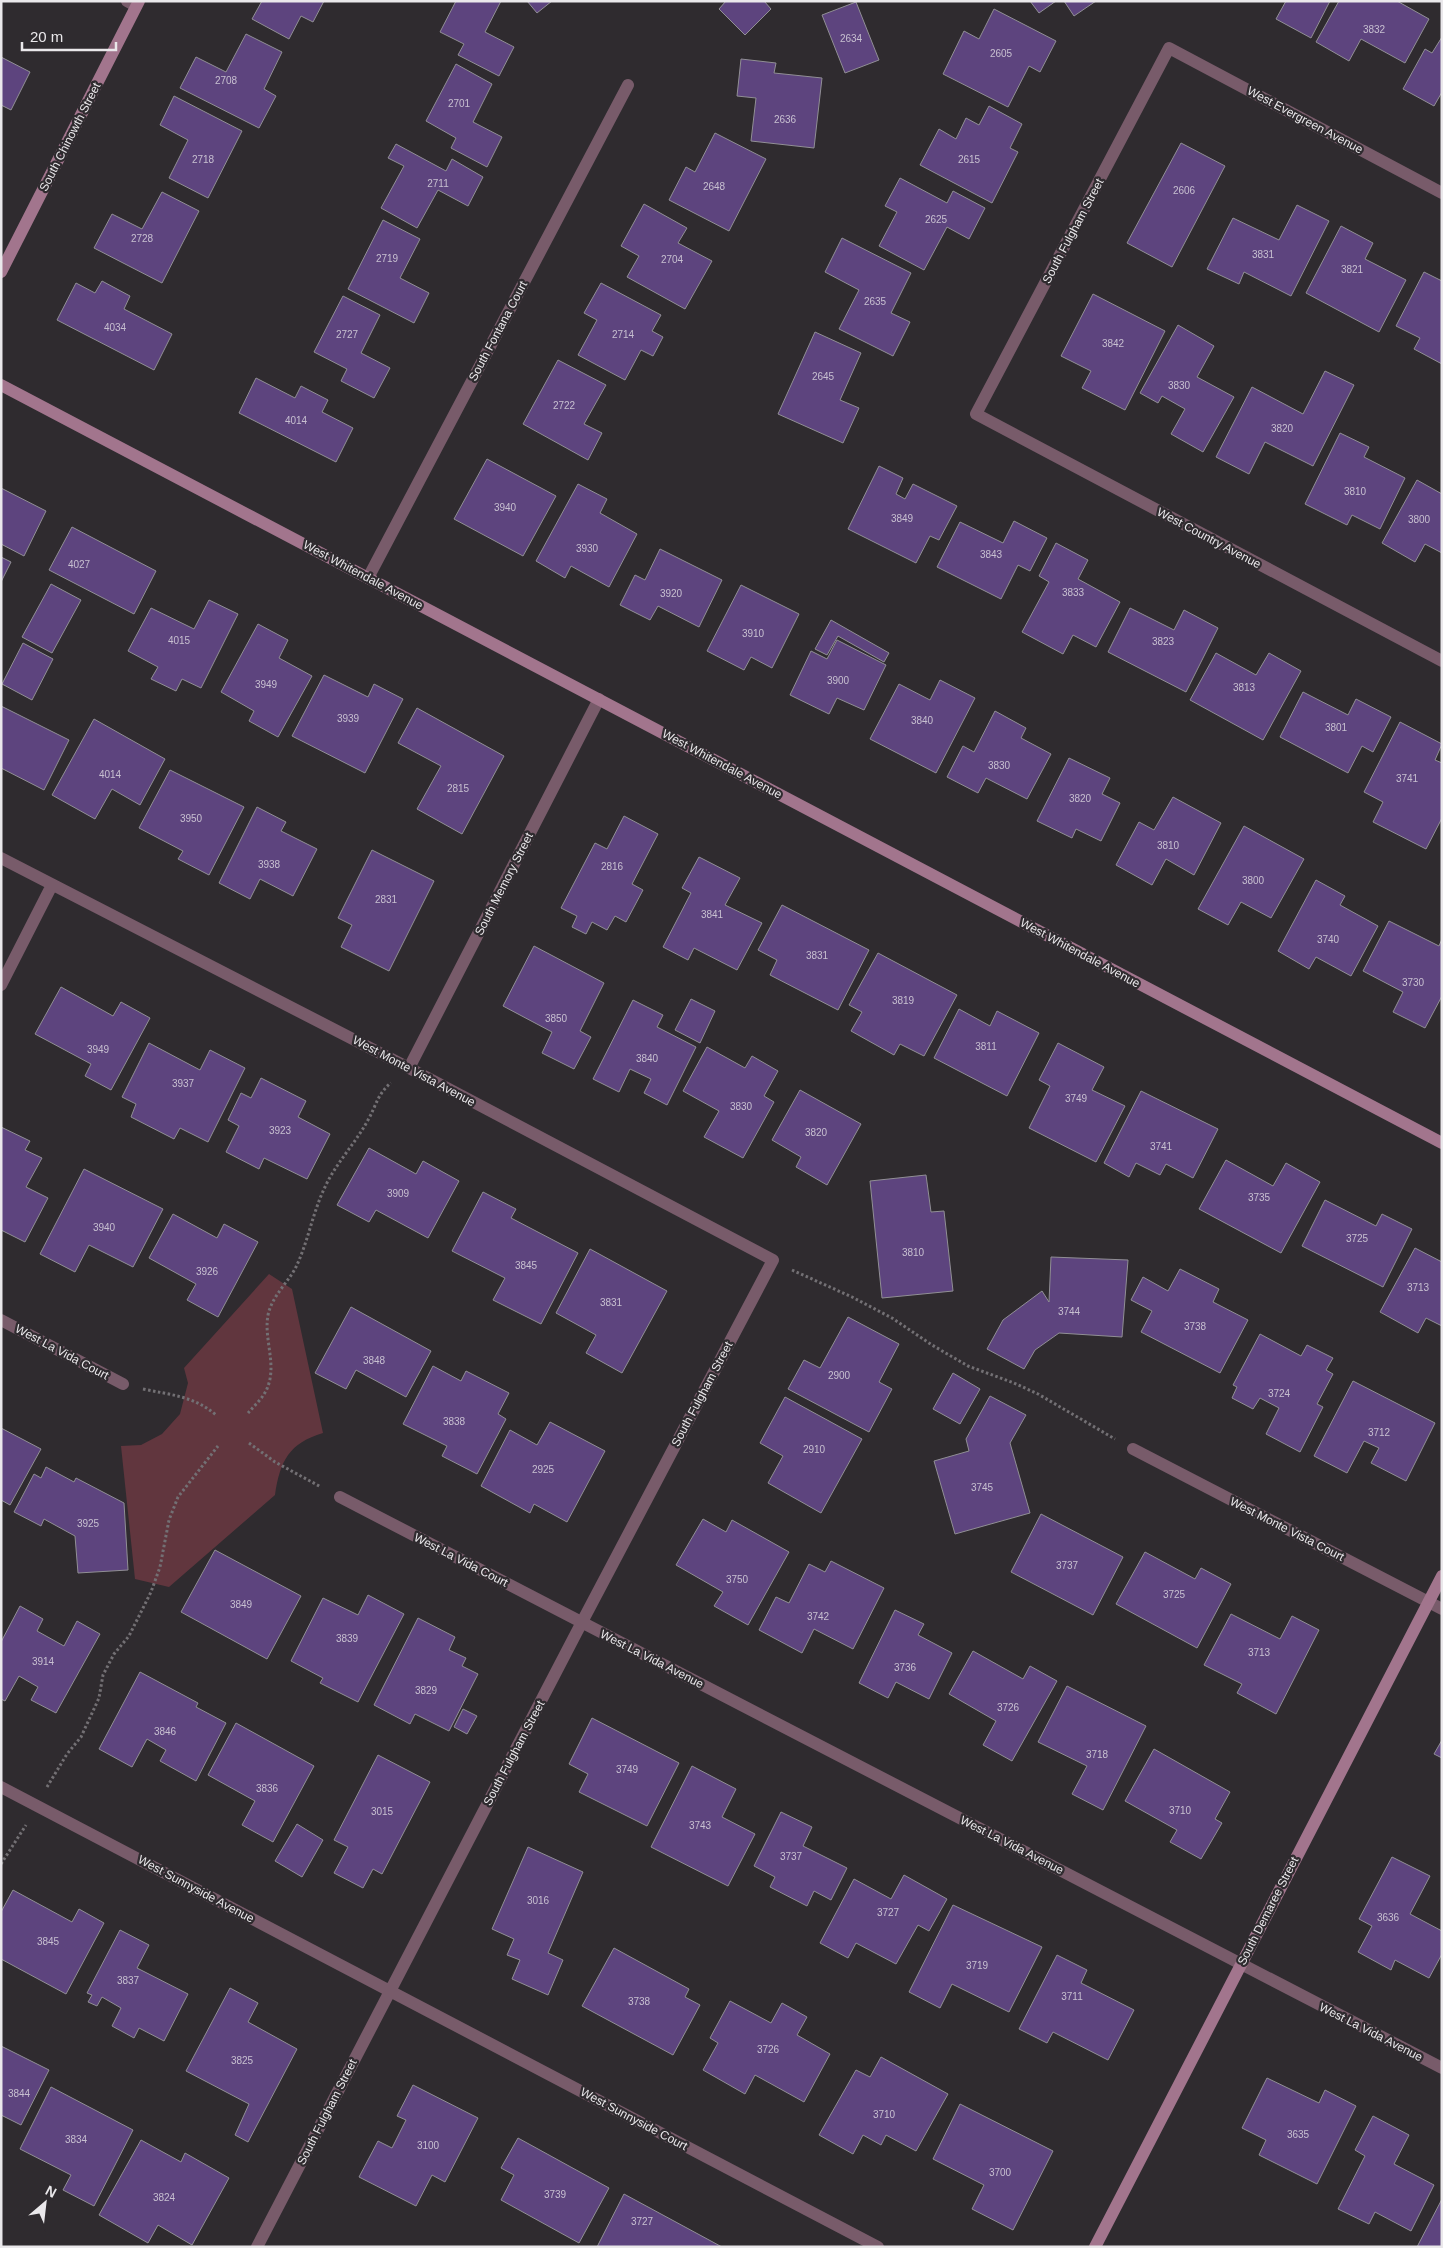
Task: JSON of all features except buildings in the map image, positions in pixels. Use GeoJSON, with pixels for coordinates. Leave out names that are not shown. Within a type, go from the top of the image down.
{"type":"FeatureCollection","features":[{"type":"Feature","properties":{"kind":"street","name":"South Chinowth Street"},"geometry":{"type":"LineString","coordinates":[[1,272],[134,3]]}},
{"type":"Feature","properties":{"kind":"street","name":"West Evergreen Avenue"},"geometry":{"type":"LineString","coordinates":[[1169,48],[1442,193]]}},
{"type":"Feature","properties":{"kind":"street","name":"South Fulgham Street"},"geometry":{"type":"LineString","coordinates":[[976,414],[1169,48]]}},
{"type":"Feature","properties":{"kind":"street","name":"South Fontana Court"},"geometry":{"type":"LineString","coordinates":[[368,578],[628,85]]}},
{"type":"Feature","properties":{"kind":"street","name":"West Whitendale Avenue"},"geometry":{"type":"LineString","coordinates":[[1,385],[1442,1143]]}},
{"type":"Feature","properties":{"kind":"street","name":"West Country Avenue"},"geometry":{"type":"LineString","coordinates":[[976,414],[1442,661]]}},
{"type":"Feature","properties":{"kind":"street","name":"South Memory Street"},"geometry":{"type":"LineString","coordinates":[[410,1068],[598,699]]}},
{"type":"Feature","properties":{"kind":"street"},"geometry":{"type":"LineString","coordinates":[[1,858],[52,885],[1,985]]}},
{"type":"Feature","properties":{"kind":"street","name":"West Monte Vista Avenue"},"geometry":{"type":"LineString","coordinates":[[52,885],[410,1068],[773,1260]]}},
{"type":"Feature","properties":{"kind":"street","name":"South Fulgham Street"},"geometry":{"type":"LineString","coordinates":[[257,2247],[582,1622],[773,1260]]}},
{"type":"Feature","properties":{"kind":"street","name":"West La Vida Court"},"geometry":{"type":"LineString","coordinates":[[1,1320],[123,1384]]}},
{"type":"Feature","properties":{"kind":"street","name":"West Monte Vista Court"},"geometry":{"type":"LineString","coordinates":[[1133,1449],[1442,1609]]}},
{"type":"Feature","properties":{"kind":"street","name":"West La Vida Court"},"geometry":{"type":"LineString","coordinates":[[340,1497],[582,1622]]}},
{"type":"Feature","properties":{"kind":"street","name":"South Demaree Street"},"geometry":{"type":"LineString","coordinates":[[1095,2247],[1442,1576]]}},
{"type":"Feature","properties":{"kind":"street","name":"West La Vida Avenue"},"geometry":{"type":"LineString","coordinates":[[582,1622],[1442,2068]]}},
{"type":"Feature","properties":{"kind":"street","name":"West Sunnyside Avenue"},"geometry":{"type":"LineString","coordinates":[[1,1787],[390,1990]]}},
{"type":"Feature","properties":{"kind":"street","name":"West Sunnyside Court"},"geometry":{"type":"LineString","coordinates":[[390,1990],[878,2247]]}},
{"type":"Feature","properties":{"kind":"path"},"geometry":{"type":"LineString","coordinates":[[248,1413],[261,1399],[269,1386],[271,1362],[267,1336],[269,1311],[294,1270],[305,1247],[325,1188],[338,1164],[352,1147],[368,1120],[381,1091],[410,1068]]}},
{"type":"Feature","properties":{"kind":"path"},"geometry":{"type":"LineString","coordinates":[[773,1260],[812,1281],[852,1297],[892,1318],[968,1366],[1038,1394],[1073,1416],[1133,1449]]}},
{"type":"Feature","properties":{"kind":"path"},"geometry":{"type":"LineString","coordinates":[[123,1384],[193,1399],[204,1404],[216,1415]]}},
{"type":"Feature","properties":{"kind":"path"},"geometry":{"type":"LineString","coordinates":[[250,1443],[275,1462],[340,1497]]}},
{"type":"Feature","properties":{"kind":"path"},"geometry":{"type":"LineString","coordinates":[[1,1864],[67,1754],[81,1736],[99,1698],[103,1675],[114,1654],[129,1636],[151,1592],[160,1567],[169,1520],[178,1497],[218,1446]]}},
{"type":"Feature","properties":{"kind":"shaded area"},"geometry":{"type":"Polygon","coordinates":[[[269,1274],[292,1289],[323,1433],[302,1442],[288,1455],[280,1472],[275,1495],[169,1587],[135,1579],[121,1446],[141,1445],[162,1434],[180,1414],[188,1383],[184,1368],[269,1274]]]}}]}
